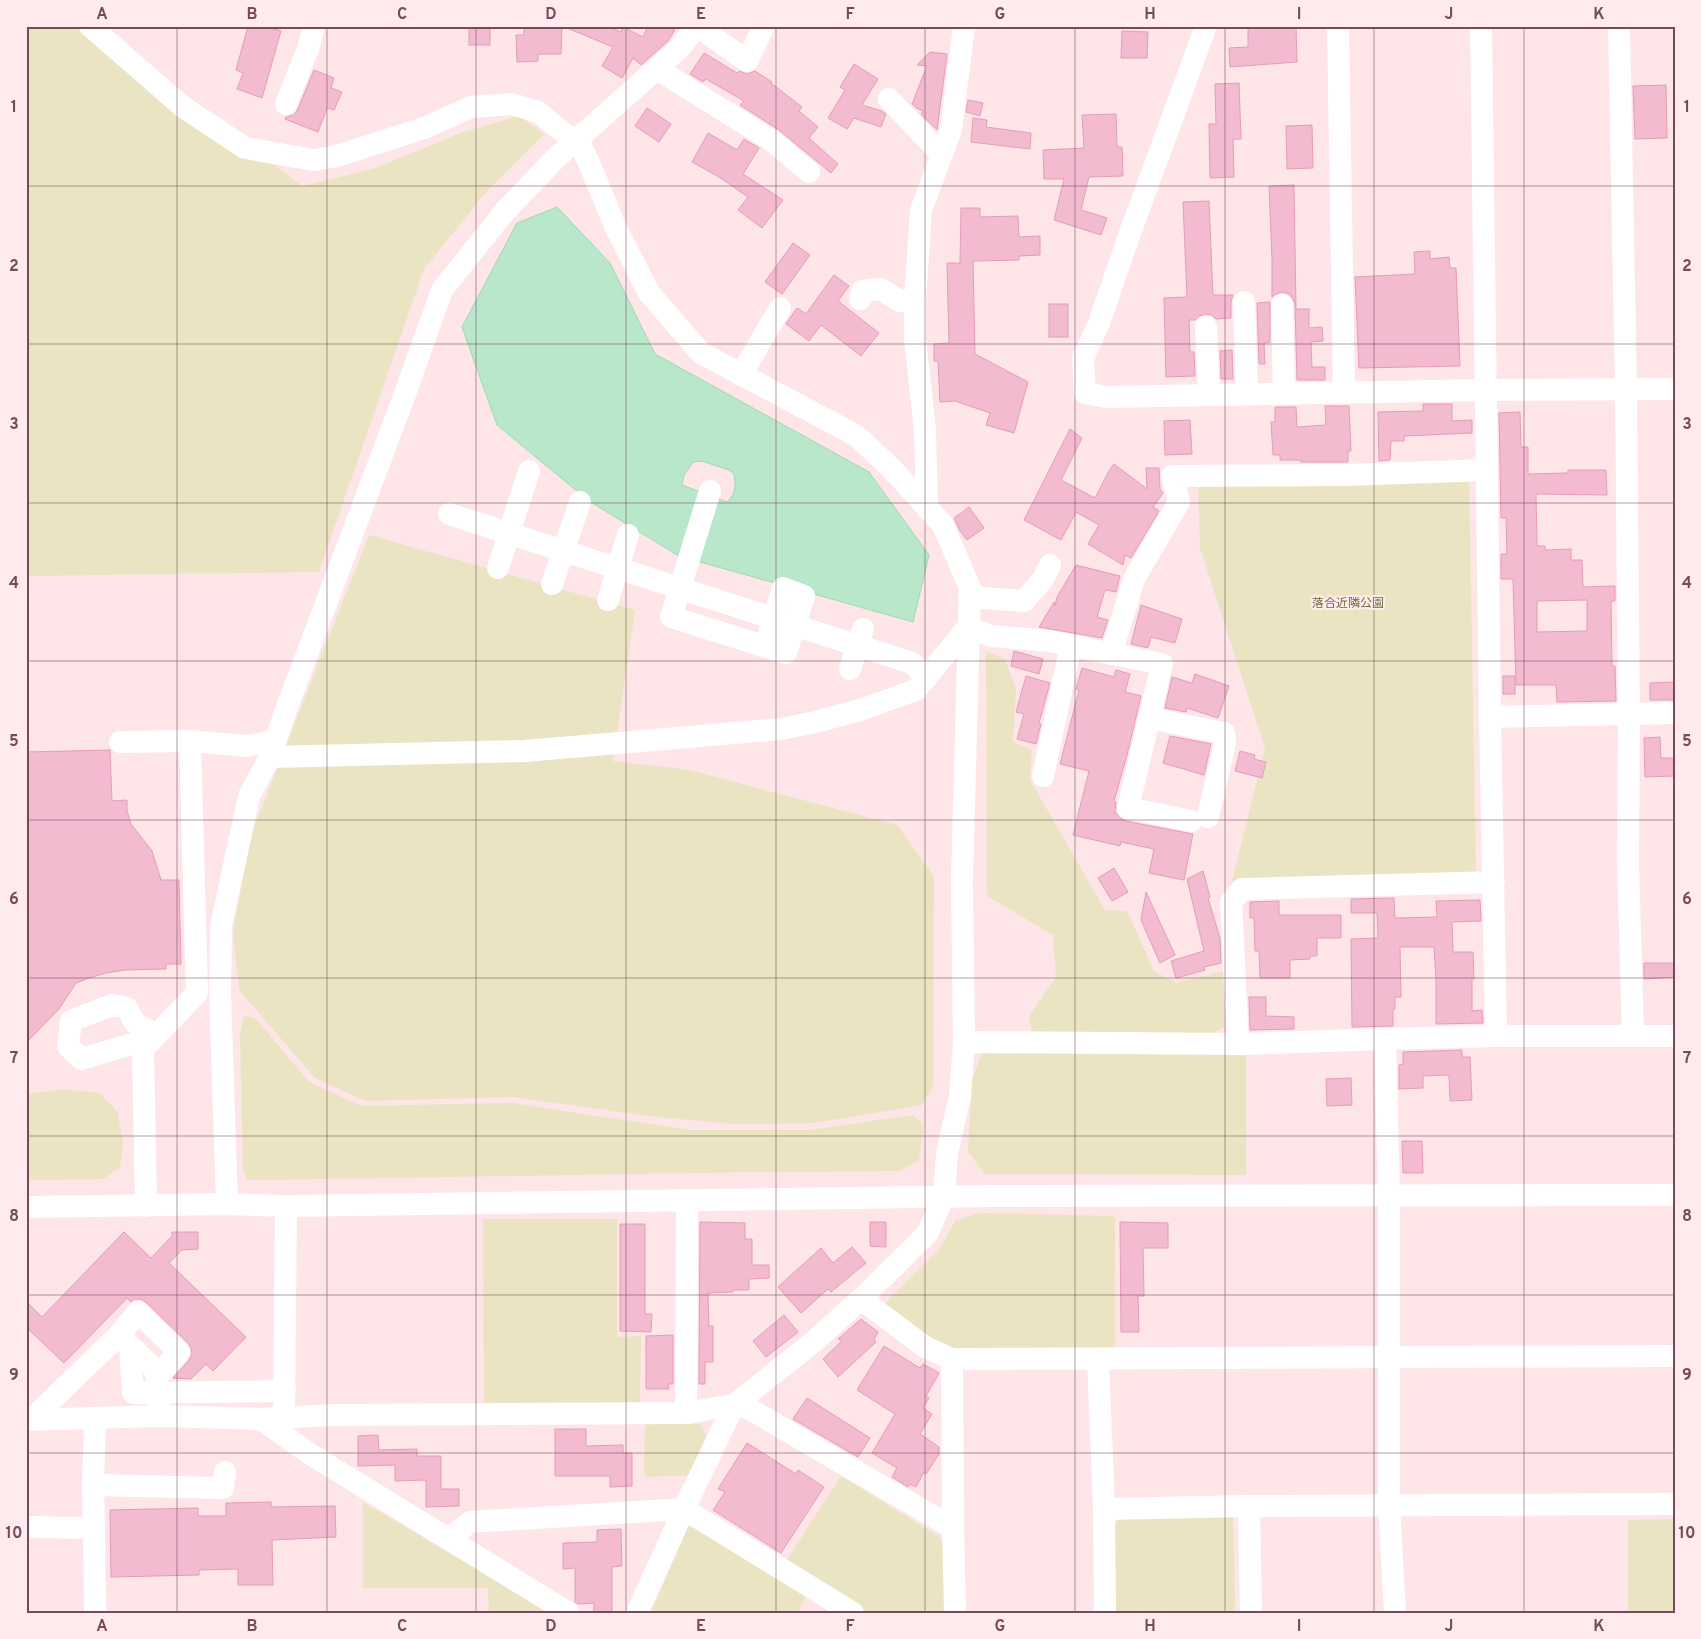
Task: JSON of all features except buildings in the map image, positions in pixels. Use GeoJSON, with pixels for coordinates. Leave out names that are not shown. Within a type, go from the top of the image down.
{"type":"FeatureCollection","features":[{"type":"Feature","properties":{"kind":"street"},"geometry":{"type":"LineString","coordinates":[[90,26],[183,107],[245,148],[314,160],[337,156],[424,128],[471,107],[512,104],[538,112],[576,141],[589,163],[615,226],[649,293],[701,353],[857,436],[893,470],[943,525],[970,588],[962,880],[964,1042],[960,1096],[947,1152],[944,1197],[928,1234],[811,1344],[734,1405],[637,1613]]}},
{"type":"Feature","properties":{"kind":"street"},"geometry":{"type":"LineString","coordinates":[[286,104],[309,46],[314,26]]}},
{"type":"Feature","properties":{"kind":"street"},"geometry":{"type":"LineString","coordinates":[[227,1204],[220,992],[221,926],[248,796],[273,749],[442,290],[505,211],[576,141],[678,50],[697,26],[747,60],[764,26]]}},
{"type":"Feature","properties":{"kind":"street"},"geometry":{"type":"LineString","coordinates":[[927,508],[925,430],[915,339],[915,301],[921,210],[951,130],[964,26]]}},
{"type":"Feature","properties":{"kind":"street"},"geometry":{"type":"LineString","coordinates":[[1206,26],[1099,323],[1083,358],[1085,393],[1106,397],[1486,390],[1675,389]]}},
{"type":"Feature","properties":{"kind":"street"},"geometry":{"type":"LineString","coordinates":[[1338,26],[1344,393]]}},
{"type":"Feature","properties":{"kind":"street"},"geometry":{"type":"LineString","coordinates":[[1481,26],[1486,470],[1496,1036]]}},
{"type":"Feature","properties":{"kind":"street"},"geometry":{"type":"LineString","coordinates":[[1619,26],[1630,713],[1628,863],[1633,1035]]}},
{"type":"Feature","properties":{"kind":"street"},"geometry":{"type":"LineString","coordinates":[[656,69],[771,140],[809,172]]}},
{"type":"Feature","properties":{"kind":"street"},"geometry":{"type":"LineString","coordinates":[[889,99],[942,155]]}},
{"type":"Feature","properties":{"kind":"street"},"geometry":{"type":"LineString","coordinates":[[860,299],[862,291],[880,289],[900,300],[915,301]]}},
{"type":"Feature","properties":{"kind":"street"},"geometry":{"type":"LineString","coordinates":[[1244,302],[1247,394]]}},
{"type":"Feature","properties":{"kind":"street"},"geometry":{"type":"LineString","coordinates":[[1282,305],[1284,394]]}},
{"type":"Feature","properties":{"kind":"street"},"geometry":{"type":"LineString","coordinates":[[741,375],[780,308]]}},
{"type":"Feature","properties":{"kind":"street"},"geometry":{"type":"LineString","coordinates":[[1206,327],[1209,395]]}},
{"type":"Feature","properties":{"kind":"street"},"geometry":{"type":"LineString","coordinates":[[1111,654],[1134,579],[1179,502],[1172,476],[1347,475],[1486,470]]}},
{"type":"Feature","properties":{"kind":"street"},"geometry":{"type":"LineString","coordinates":[[498,568],[529,471]]}},
{"type":"Feature","properties":{"kind":"street"},"geometry":{"type":"LineString","coordinates":[[710,491],[671,617],[765,647],[786,653],[804,596],[783,588],[765,647]]}},
{"type":"Feature","properties":{"kind":"street"},"geometry":{"type":"LineString","coordinates":[[552,584],[580,502]]}},
{"type":"Feature","properties":{"kind":"street"},"geometry":{"type":"LineString","coordinates":[[449,514],[794,625],[860,637],[912,663],[926,678]]}},
{"type":"Feature","properties":{"kind":"street"},"geometry":{"type":"LineString","coordinates":[[608,600],[628,535]]}},
{"type":"Feature","properties":{"kind":"street"},"geometry":{"type":"LineString","coordinates":[[970,597],[1024,601],[1043,579],[1050,565]]}},
{"type":"Feature","properties":{"kind":"street"},"geometry":{"type":"LineString","coordinates":[[968,627],[991,636],[1049,640],[1162,664],[1149,718],[1128,808],[1200,819],[1225,742],[1224,733],[1149,718]]}},
{"type":"Feature","properties":{"kind":"street"},"geometry":{"type":"LineString","coordinates":[[120,742],[190,742],[273,749],[525,751],[782,729],[860,710],[916,690],[968,627]]}},
{"type":"Feature","properties":{"kind":"street"},"geometry":{"type":"LineString","coordinates":[[850,670],[860,637]]}},
{"type":"Feature","properties":{"kind":"street"},"geometry":{"type":"LineString","coordinates":[[1043,776],[1071,644]]}},
{"type":"Feature","properties":{"kind":"street"},"geometry":{"type":"LineString","coordinates":[[1490,717],[1675,713]]}},
{"type":"Feature","properties":{"kind":"street"},"geometry":{"type":"LineString","coordinates":[[146,1206],[150,1042],[197,994],[190,742]]}},
{"type":"Feature","properties":{"kind":"street"},"geometry":{"type":"LineString","coordinates":[[1238,1044],[1231,902],[1242,889],[1494,882]]}},
{"type":"Feature","properties":{"kind":"street"},"geometry":{"type":"LineString","coordinates":[[964,1042],[1238,1044],[1496,1036],[1675,1036]]}},
{"type":"Feature","properties":{"kind":"street"},"geometry":{"type":"LineString","coordinates":[[1385,1039],[1389,1195],[1389,1505],[1396,1613]]}},
{"type":"Feature","properties":{"kind":"street"},"geometry":{"type":"LineString","coordinates":[[26,1207],[227,1204],[286,1206],[944,1197],[1675,1195]]}},
{"type":"Feature","properties":{"kind":"street"},"geometry":{"type":"LineString","coordinates":[[686,1413],[687,1200]]}},
{"type":"Feature","properties":{"kind":"street"},"geometry":{"type":"LineString","coordinates":[[284,1418],[286,1206]]}},
{"type":"Feature","properties":{"kind":"street"},"geometry":{"type":"LineString","coordinates":[[862,1298],[925,1346],[952,1359],[1675,1356]]}},
{"type":"Feature","properties":{"kind":"street"},"geometry":{"type":"LineString","coordinates":[[29,1420],[124,1340],[138,1312],[179,1352],[157,1385]]}},
{"type":"Feature","properties":{"kind":"street"},"geometry":{"type":"LineString","coordinates":[[124,1340],[156,1372],[159,1416]]}},
{"type":"Feature","properties":{"kind":"street"},"geometry":{"type":"LineString","coordinates":[[952,1359],[952,1528],[955,1613]]}},
{"type":"Feature","properties":{"kind":"street"},"geometry":{"type":"LineString","coordinates":[[1098,1359],[1104,1509],[1105,1613]]}},
{"type":"Feature","properties":{"kind":"street"},"geometry":{"type":"LineString","coordinates":[[157,1385],[285,1391]]}},
{"type":"Feature","properties":{"kind":"street"},"geometry":{"type":"LineString","coordinates":[[29,1420],[159,1416],[261,1419],[342,1415],[686,1413],[734,1405],[748,1408],[952,1528]]}},
{"type":"Feature","properties":{"kind":"street"},"geometry":{"type":"LineString","coordinates":[[95,1419],[93,1485],[95,1613]]}},
{"type":"Feature","properties":{"kind":"street"},"geometry":{"type":"LineString","coordinates":[[261,1419],[310,1454],[569,1613]]}},
{"type":"Feature","properties":{"kind":"street"},"geometry":{"type":"LineString","coordinates":[[93,1485],[223,1488],[225,1472]]}},
{"type":"Feature","properties":{"kind":"street"},"geometry":{"type":"LineString","coordinates":[[1104,1509],[1249,1506],[1675,1504]]}},
{"type":"Feature","properties":{"kind":"street"},"geometry":{"type":"LineString","coordinates":[[1249,1506],[1251,1613]]}},
{"type":"Feature","properties":{"kind":"street"},"geometry":{"type":"LineString","coordinates":[[448,1539],[470,1522],[684,1509],[853,1613]]}},
{"type":"Feature","properties":{"kind":"street"},"geometry":{"type":"LineString","coordinates":[[26,1527],[94,1528]]}},
{"type":"Feature","properties":{"kind":"green space"},"geometry":{"type":"Polygon","coordinates":[[[26,26],[88,26],[302,186],[376,168],[463,132],[519,116],[544,134],[486,192],[424,269],[319,572],[26,576],[26,26]]]}},
{"type":"Feature","properties":{"kind":"green space","name":"落合近隣公園"},"geometry":{"type":"Polygon","coordinates":[[[1469,475],[1476,875],[1232,881],[1265,748],[1200,548],[1198,481],[1469,475]]]}},
{"type":"Feature","properties":{"kind":"green space"},"geometry":{"type":"Polygon","coordinates":[[[369,535],[635,610],[613,761],[690,770],[897,825],[934,876],[933,1086],[922,1105],[814,1123],[735,1124],[656,1117],[513,1097],[365,1101],[315,1078],[239,990],[233,931],[251,835],[369,535]]]}},
{"type":"Feature","properties":{"kind":"green space"},"geometry":{"type":"Polygon","coordinates":[[[986,651],[1005,659],[1016,690],[1013,742],[1032,750],[1030,780],[1105,910],[1127,911],[1154,971],[1176,983],[1224,971],[1224,1027],[1210,1035],[1032,1034],[1029,1016],[1056,977],[1053,935],[987,896],[986,651]]]}},
{"type":"Feature","properties":{"kind":"green space"},"geometry":{"type":"Polygon","coordinates":[[[244,1016],[256,1019],[309,1082],[361,1106],[511,1103],[691,1130],[809,1130],[913,1115],[924,1125],[919,1160],[900,1171],[247,1180],[243,1168],[240,1034],[244,1016]]]}},
{"type":"Feature","properties":{"kind":"green space"},"geometry":{"type":"Polygon","coordinates":[[[983,1051],[1246,1053],[1246,1175],[985,1174],[968,1152],[972,1080],[983,1051]]]}},
{"type":"Feature","properties":{"kind":"green space"},"geometry":{"type":"Polygon","coordinates":[[[64,1089],[100,1093],[118,1113],[123,1146],[120,1166],[104,1179],[26,1180],[26,1094],[64,1089]]]}},
{"type":"Feature","properties":{"kind":"green space"},"geometry":{"type":"Polygon","coordinates":[[[979,1213],[1115,1216],[1115,1350],[953,1352],[882,1306],[939,1250],[955,1221],[979,1213]]]}},
{"type":"Feature","properties":{"kind":"green space"},"geometry":{"type":"Polygon","coordinates":[[[483,1219],[617,1219],[617,1337],[641,1336],[640,1403],[484,1404],[483,1219]]]}},
{"type":"Feature","properties":{"kind":"green space"},"geometry":{"type":"Polygon","coordinates":[[[645,1424],[700,1424],[708,1440],[691,1475],[647,1477],[644,1473],[645,1424]]]}},
{"type":"Feature","properties":{"kind":"green space"},"geometry":{"type":"Polygon","coordinates":[[[841,1476],[938,1536],[951,1550],[950,1613],[864,1613],[785,1563],[841,1476]]]}},
{"type":"Feature","properties":{"kind":"green space"},"geometry":{"type":"Polygon","coordinates":[[[363,1502],[551,1613],[489,1613],[488,1588],[363,1588],[363,1502]]]}},
{"type":"Feature","properties":{"kind":"green space"},"geometry":{"type":"Polygon","coordinates":[[[1125,1508],[1233,1513],[1235,1613],[1116,1613],[1114,1526],[1125,1508]]]}},
{"type":"Feature","properties":{"kind":"green space"},"geometry":{"type":"Polygon","coordinates":[[[1675,1519],[1675,1613],[1628,1613],[1628,1520],[1675,1519]]]}},
{"type":"Feature","properties":{"kind":"green space"},"geometry":{"type":"Polygon","coordinates":[[[700,1522],[808,1594],[797,1613],[651,1613],[688,1527],[700,1522]]]}},
{"type":"Feature","properties":{"kind":"shaded area"},"geometry":{"type":"Polygon","coordinates":[[[557,207],[610,263],[655,354],[869,472],[929,555],[913,622],[679,556],[589,501],[497,425],[462,327],[517,223],[557,207]],[[702,461],[693,462],[684,475],[682,485],[727,502],[734,493],[735,486],[734,474],[729,470],[702,461]]]}}]}
